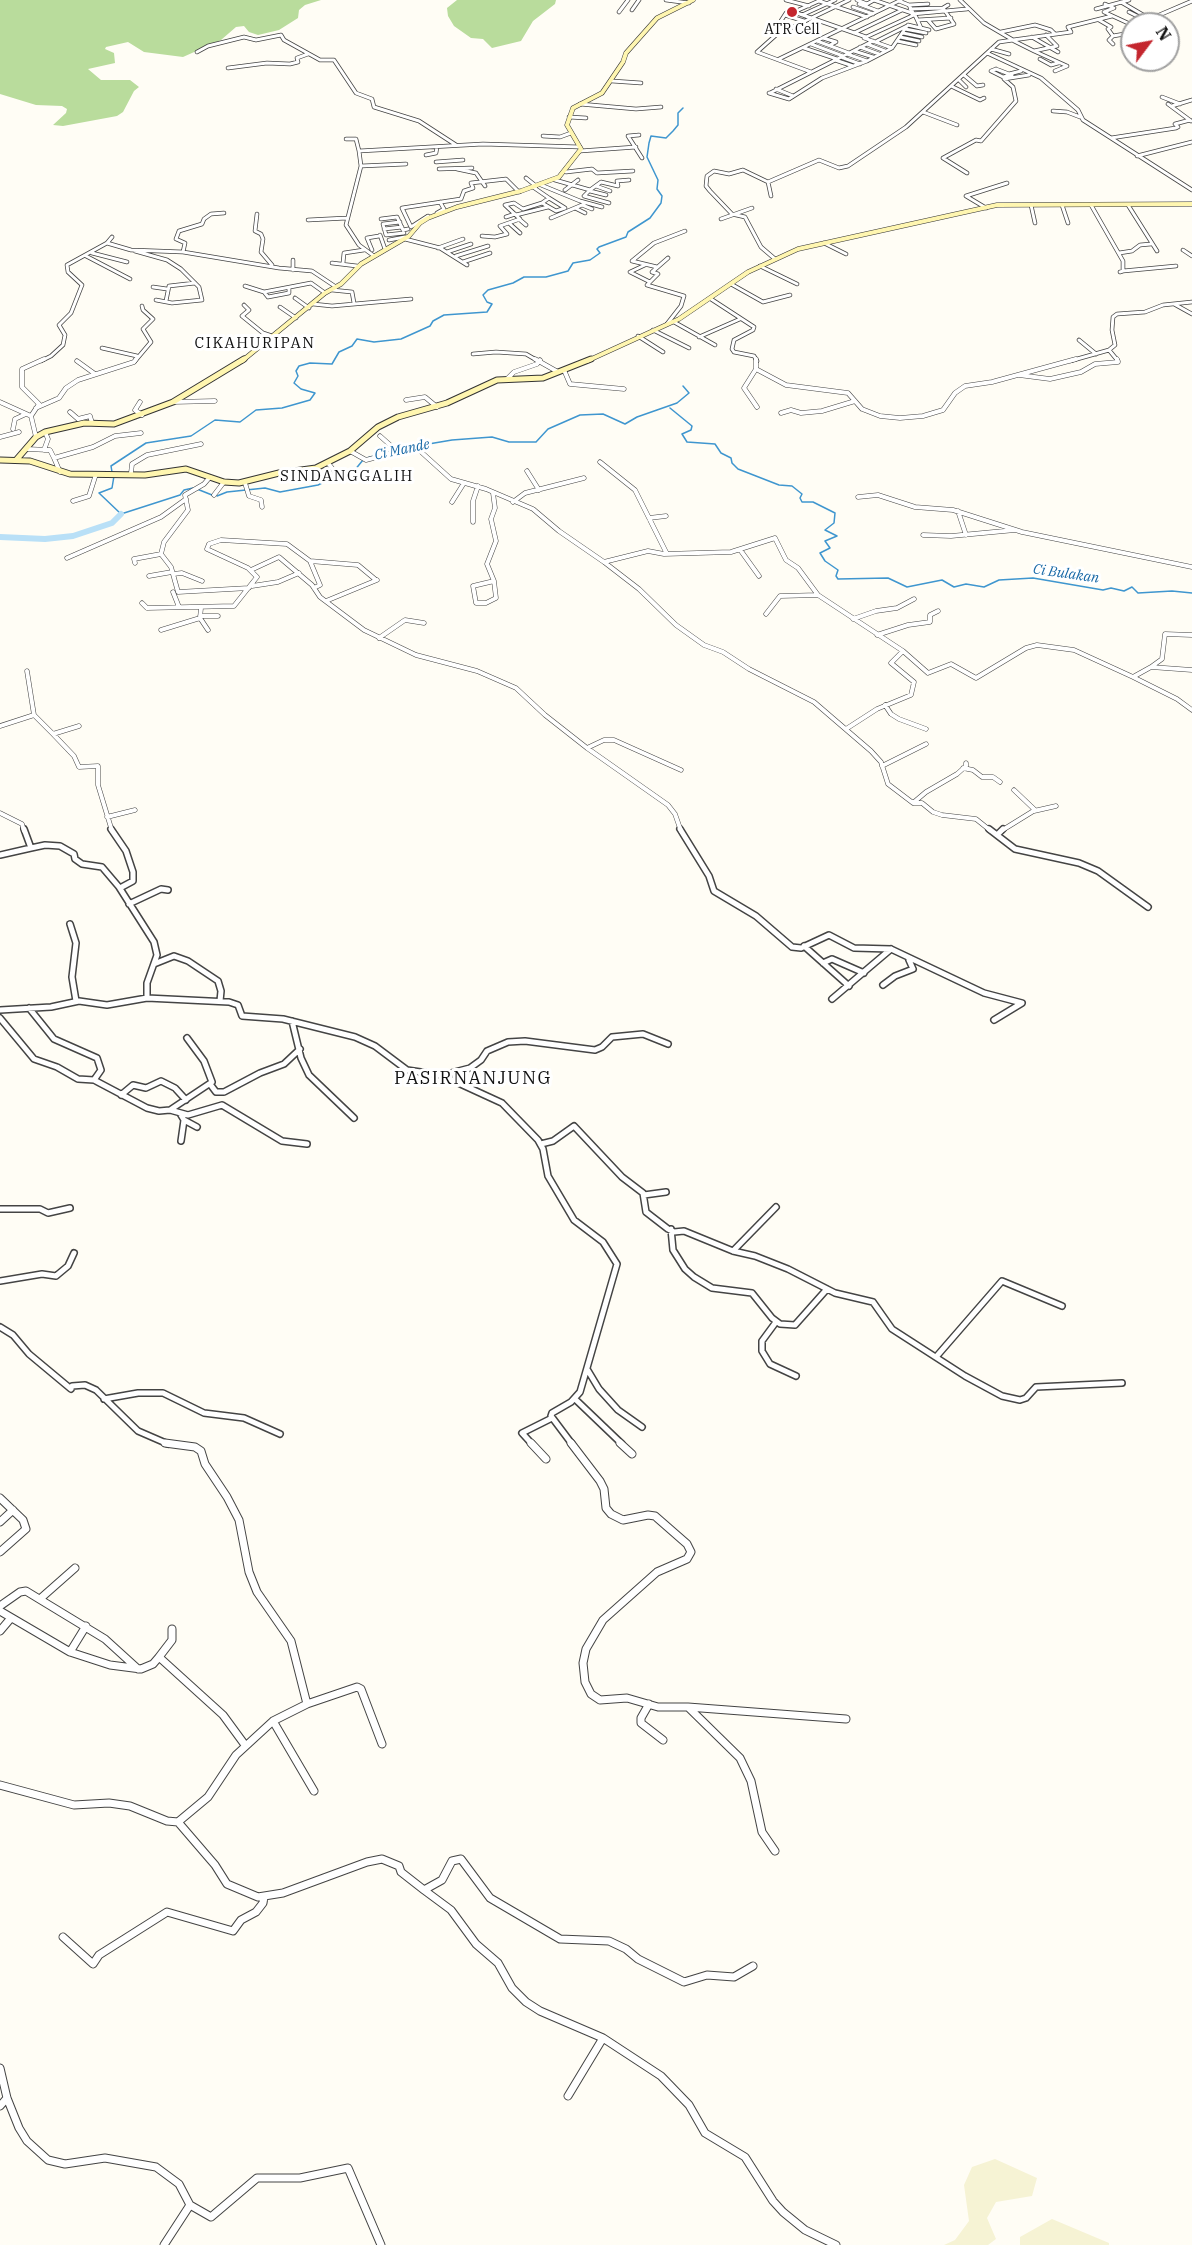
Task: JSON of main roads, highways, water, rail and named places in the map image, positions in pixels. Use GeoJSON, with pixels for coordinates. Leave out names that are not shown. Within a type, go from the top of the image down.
{"type":"FeatureCollection","features":[{"type":"Feature","properties":{"kind":"main road"},"geometry":{"type":"LineString","coordinates":[[17,459],[36,437],[45,432],[124,422],[173,402],[237,364],[311,306],[373,253],[405,239],[415,227],[432,216],[538,187],[555,180],[566,171],[580,149],[567,125],[573,108],[602,93],[612,81],[626,53],[657,19],[690,2]]}},
{"type":"Feature","properties":{"kind":"main road"},"geometry":{"type":"LineString","coordinates":[[0,460],[17,459],[39,463],[60,472],[96,474],[154,475],[186,469],[224,483],[246,487],[279,473],[319,467],[350,451],[375,428],[389,420],[437,406],[491,382],[507,379],[538,379],[599,356],[674,322],[760,266],[798,249],[1002,205],[1192,204]]}},
{"type":"Feature","properties":{"kind":"waterway"},"geometry":{"type":"LineString","coordinates":[[112,472],[111,466],[146,443],[191,436],[215,420],[240,422],[256,410],[282,408],[310,400],[315,393],[301,389],[294,383],[298,376],[296,371],[299,366],[310,363],[332,364],[339,352],[352,346],[357,339],[374,342],[401,339],[430,326],[433,321],[444,315],[487,312],[492,304],[487,302],[483,295],[488,290],[513,283],[524,277],[546,277],[568,271],[573,263],[590,260],[600,253],[597,249],[599,247],[626,237],[628,232],[650,218],[661,203],[662,196],[657,189],[658,180],[647,157],[649,143],[651,136],[666,138],[673,131],[678,125],[678,113],[683,108]]}},
{"type":"Feature","properties":{"kind":"waterway","name":"Ci Mande"},"geometry":{"type":"LineString","coordinates":[[405,448],[452,440],[492,437],[509,442],[536,442],[548,429],[580,415],[603,414],[625,424],[637,417],[677,403],[689,393],[683,386]]}},
{"type":"Feature","properties":{"kind":"waterway","name":"Ci Bulakan"},"geometry":{"type":"LineString","coordinates":[[670,408],[692,426],[691,430],[682,434],[687,442],[715,444],[721,453],[731,458],[732,463],[738,469],[779,485],[792,486],[802,494],[800,498],[802,502],[813,502],[835,513],[834,523],[825,530],[837,536],[825,541],[830,548],[820,553],[825,561],[838,570],[836,576],[838,579],[888,578],[907,587],[942,580],[954,587],[966,584],[984,587],[999,580],[1033,578],[1103,590],[1111,588],[1124,591],[1132,587],[1138,593],[1172,591],[1192,593]]}},
{"type":"Feature","properties":{"kind":"waterway","name":"Ci Mande"},"geometry":{"type":"LineString","coordinates":[[367,458],[391,451]]}},
{"type":"Feature","properties":{"kind":"waterway","name":"Ci Mande"},"geometry":{"type":"LineString","coordinates":[[341,475],[354,471],[363,460]]}},
{"type":"Feature","properties":{"kind":"waterway","name":"Ci Mande"},"geometry":{"type":"LineString","coordinates":[[114,476],[112,488],[99,493],[121,514],[180,495],[184,490],[193,488]]}},
{"type":"Feature","properties":{"kind":"waterway","name":"Ci Mande"},"geometry":{"type":"LineString","coordinates":[[217,496],[227,492],[265,488],[280,492],[318,485],[336,476]]}},
{"type":"Feature","properties":{"kind":"waterway","name":"Ci Mande"},"geometry":{"type":"LineString","coordinates":[[197,489],[212,495]]}},
{"type":"Feature","properties":{"kind":"waterway","name":"Ci Mande"},"geometry":{"type":"LineString","coordinates":[[0,537],[45,539],[73,536],[112,523],[121,514]]}},
{"type":"Feature","properties":{"kind":"place","name":"ATR Cell"},"geometry":{"type":"Point","coordinates":[792,12]}},
{"type":"Feature","properties":{"kind":"district","name":"CIKAHURIPAN"},"geometry":{"type":"Point","coordinates":[255,344]}},
{"type":"Feature","properties":{"kind":"district","name":"SINDANGGALIH"},"geometry":{"type":"Point","coordinates":[347,477]}},
{"type":"Feature","properties":{"kind":"district","name":"PASIRNANJUNG"},"geometry":{"type":"Point","coordinates":[473,1079]}}]}
